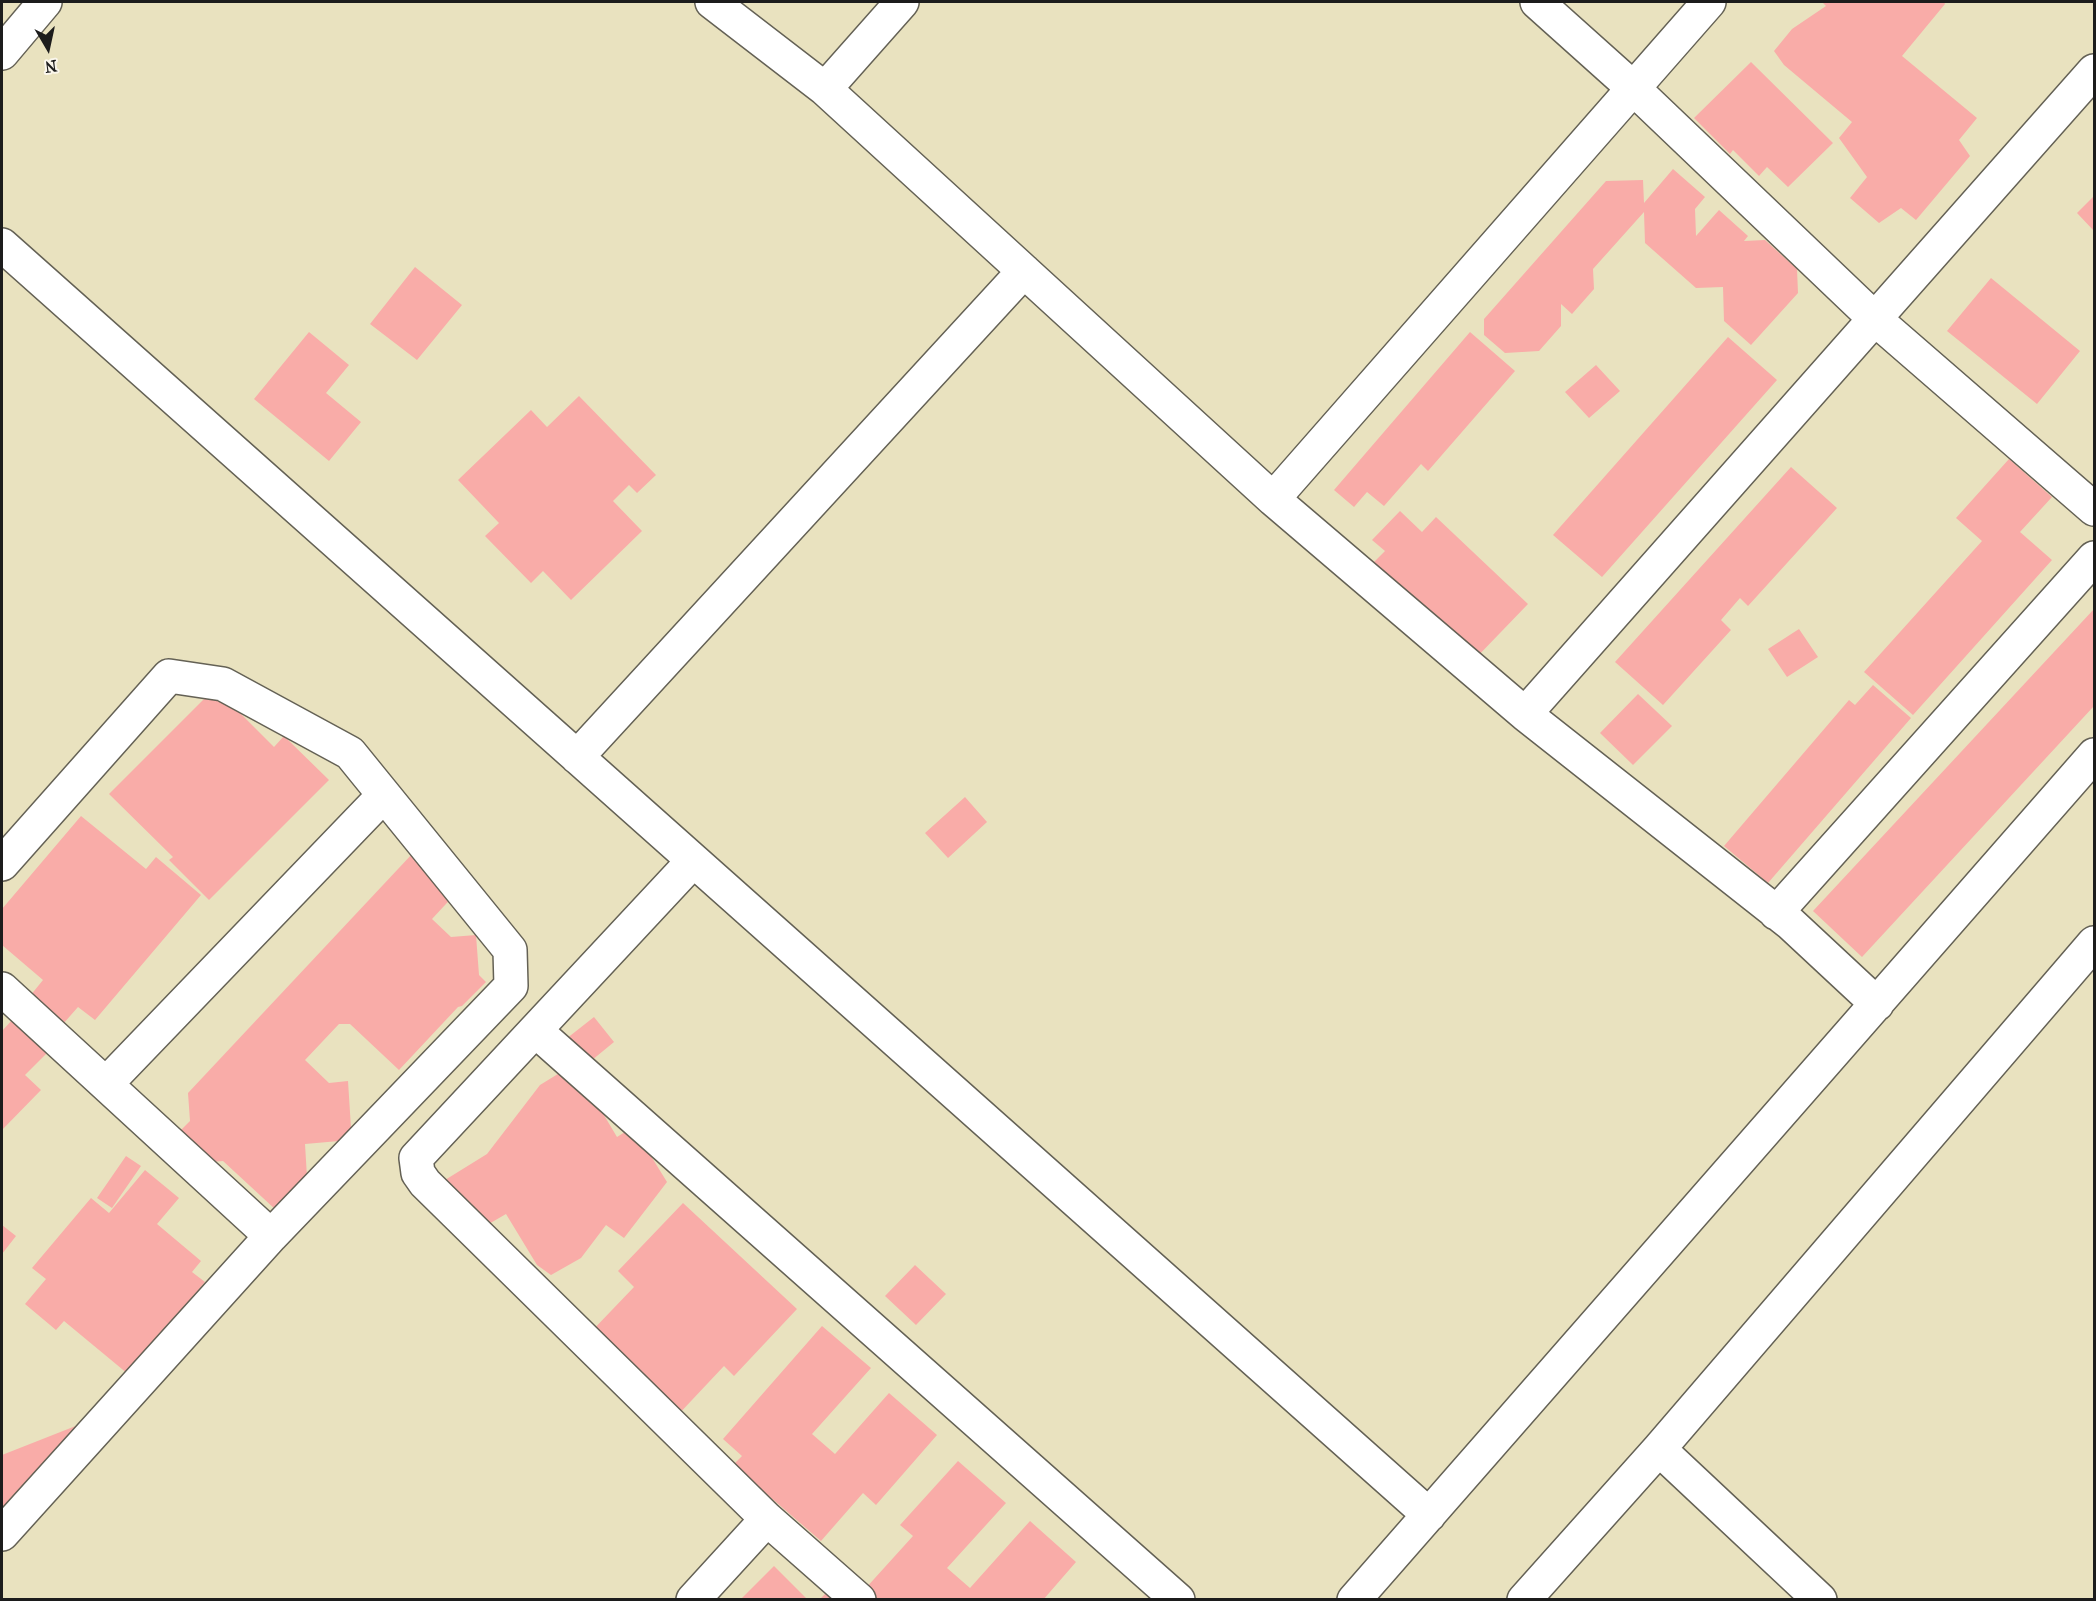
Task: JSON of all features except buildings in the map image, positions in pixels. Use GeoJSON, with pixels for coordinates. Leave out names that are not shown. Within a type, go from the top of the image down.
{"type":"FeatureCollection","features":[{"type":"Feature","properties":{"kind":"street"},"geometry":{"type":"LineString","coordinates":[[2,53],[45,2]]}},
{"type":"Feature","properties":{"kind":"street"},"geometry":{"type":"LineString","coordinates":[[712,2],[825,89],[1272,499],[1525,714],[1776,913],[1877,1004]]}},
{"type":"Feature","properties":{"kind":"street"},"geometry":{"type":"LineString","coordinates":[[825,89],[902,2]]}},
{"type":"Feature","properties":{"kind":"street"},"geometry":{"type":"LineString","coordinates":[[1538,2],[1633,88],[1875,319],[2094,509]]}},
{"type":"Feature","properties":{"kind":"street"},"geometry":{"type":"LineString","coordinates":[[1272,499],[1709,2]]}},
{"type":"Feature","properties":{"kind":"street"},"geometry":{"type":"LineString","coordinates":[[1525,714],[2094,71]]}},
{"type":"Feature","properties":{"kind":"street"},"geometry":{"type":"LineString","coordinates":[[2,245],[1429,1515]]}},
{"type":"Feature","properties":{"kind":"street"},"geometry":{"type":"LineString","coordinates":[[578,758],[1024,271]]}},
{"type":"Feature","properties":{"kind":"street"},"geometry":{"type":"LineString","coordinates":[[1776,913],[2094,558]]}},
{"type":"Feature","properties":{"kind":"street"},"geometry":{"type":"LineString","coordinates":[[2,864],[169,676],[224,684],[350,753],[510,950],[511,986],[271,1236],[2,1534]]}},
{"type":"Feature","properties":{"kind":"street"},"geometry":{"type":"LineString","coordinates":[[1354,1599],[2094,755]]}},
{"type":"Feature","properties":{"kind":"street"},"geometry":{"type":"LineString","coordinates":[[106,1084],[384,795]]}},
{"type":"Feature","properties":{"kind":"street"},"geometry":{"type":"LineString","coordinates":[[693,861],[416,1158],[418,1173],[425,1183],[767,1519],[859,1599]]}},
{"type":"Feature","properties":{"kind":"street"},"geometry":{"type":"LineString","coordinates":[[1524,1599],[1659,1449],[2094,943]]}},
{"type":"Feature","properties":{"kind":"street"},"geometry":{"type":"LineString","coordinates":[[2,989],[271,1236]]}},
{"type":"Feature","properties":{"kind":"street"},"geometry":{"type":"LineString","coordinates":[[536,1031],[1179,1599]]}},
{"type":"Feature","properties":{"kind":"street"},"geometry":{"type":"LineString","coordinates":[[1659,1449],[1820,1599]]}},
{"type":"Feature","properties":{"kind":"street"},"geometry":{"type":"LineString","coordinates":[[693,1599],[767,1519]]}}]}
